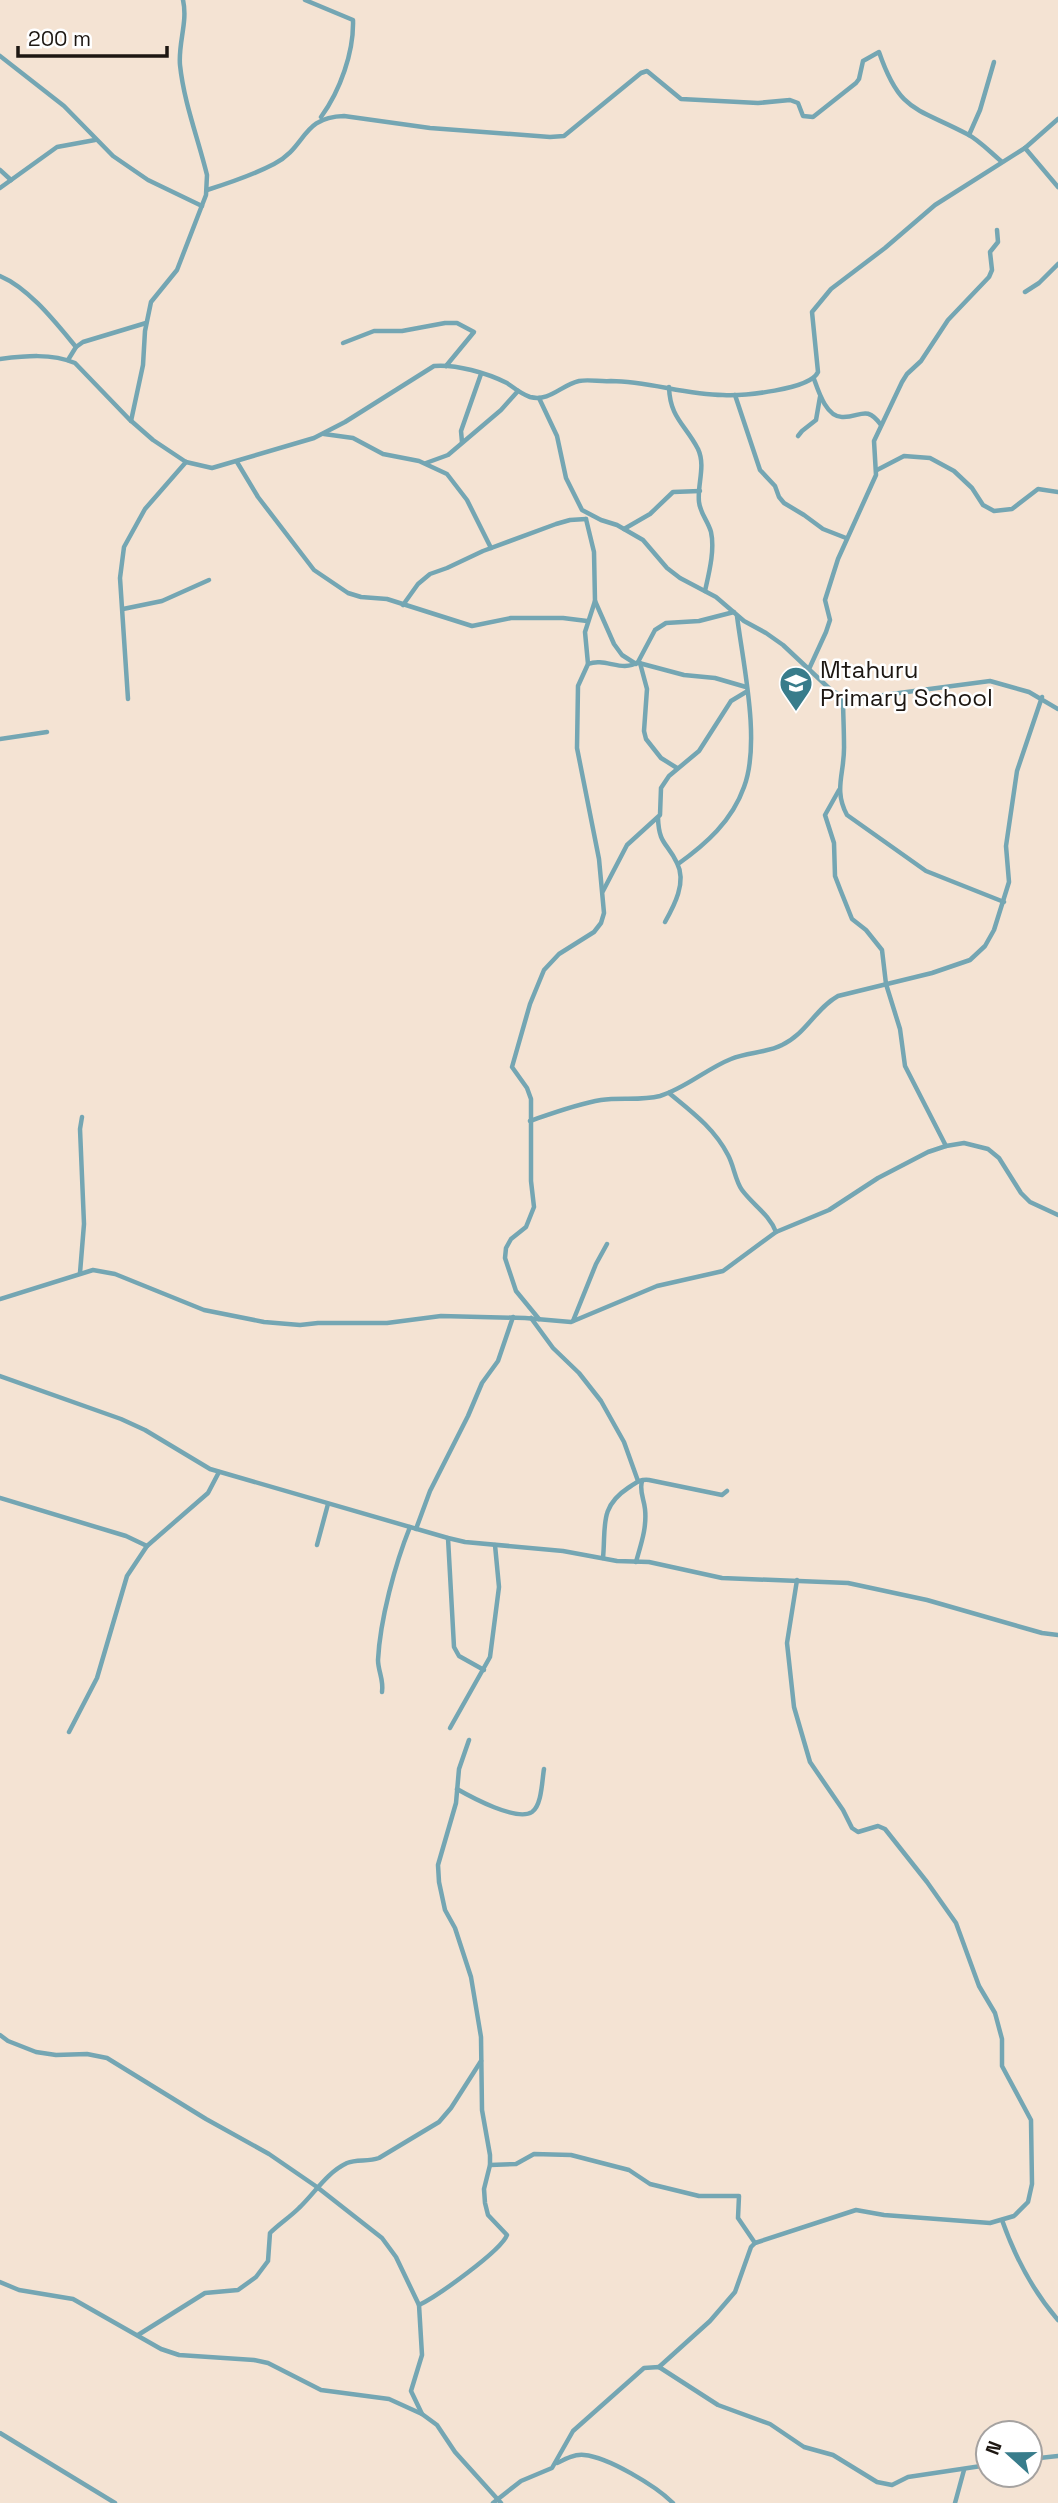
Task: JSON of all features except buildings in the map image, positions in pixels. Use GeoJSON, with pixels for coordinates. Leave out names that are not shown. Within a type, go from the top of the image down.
{"type":"FeatureCollection","features":[{"type":"Feature","properties":{"kind":"street"},"geometry":{"type":"LineString","coordinates":[[131,421],[143,365],[146,323],[151,302],[177,270],[207,190],[207,175],[189,112],[180,64],[184,28],[183,0]]}},
{"type":"Feature","properties":{"kind":"street"},"geometry":{"type":"LineString","coordinates":[[207,190],[275,164],[291,153],[311,126],[320,119],[332,100],[351,51],[353,20],[305,0]]}},
{"type":"Feature","properties":{"kind":"street"},"geometry":{"type":"LineString","coordinates":[[320,119],[344,116],[430,128],[564,136],[641,73],[647,71],[681,99],[758,103],[790,100],[798,103],[803,116],[813,117],[856,83],[863,61],[879,52],[891,85],[901,98],[925,115],[969,135],[1002,162]]}},
{"type":"Feature","properties":{"kind":"street"},"geometry":{"type":"LineString","coordinates":[[0,55],[64,106],[113,156],[148,180],[202,206]]}},
{"type":"Feature","properties":{"kind":"street"},"geometry":{"type":"LineString","coordinates":[[969,135],[980,110],[994,62]]}},
{"type":"Feature","properties":{"kind":"street"},"geometry":{"type":"LineString","coordinates":[[0,359],[43,356],[75,363],[153,440],[186,462],[212,468],[323,434],[429,368],[446,366],[481,374],[539,398],[551,396],[579,381],[644,383],[721,396],[790,387],[814,379],[818,372],[812,312],[831,289],[935,205],[1025,148],[1058,118]]}},
{"type":"Feature","properties":{"kind":"street"},"geometry":{"type":"LineString","coordinates":[[0,188],[57,147],[95,140]]}},
{"type":"Feature","properties":{"kind":"street"},"geometry":{"type":"LineString","coordinates":[[1025,148],[1058,187]]}},
{"type":"Feature","properties":{"kind":"street"},"geometry":{"type":"LineString","coordinates":[[0,170],[11,180]]}},
{"type":"Feature","properties":{"kind":"street"},"geometry":{"type":"LineString","coordinates":[[808,669],[830,620],[825,600],[846,538],[877,470],[873,448],[881,425],[907,374],[921,361],[948,320],[989,277],[992,270],[990,252],[998,242],[997,230]]}},
{"type":"Feature","properties":{"kind":"street"},"geometry":{"type":"LineString","coordinates":[[1025,292],[1058,264]]}},
{"type":"Feature","properties":{"kind":"street"},"geometry":{"type":"LineString","coordinates":[[0,276],[16,284],[59,326],[76,347]]}},
{"type":"Feature","properties":{"kind":"street"},"geometry":{"type":"LineString","coordinates":[[68,360],[76,347],[91,339],[146,323]]}},
{"type":"Feature","properties":{"kind":"street"},"geometry":{"type":"LineString","coordinates":[[342,343],[374,331],[402,331],[457,323],[474,332],[446,366]]}},
{"type":"Feature","properties":{"kind":"street"},"geometry":{"type":"LineString","coordinates":[[462,443],[461,431],[481,374]]}},
{"type":"Feature","properties":{"kind":"street"},"geometry":{"type":"LineString","coordinates":[[814,379],[820,396],[837,416],[869,413],[881,425]]}},
{"type":"Feature","properties":{"kind":"street"},"geometry":{"type":"LineString","coordinates":[[669,387],[671,408],[701,458],[699,500],[711,531],[712,546],[705,591]]}},
{"type":"Feature","properties":{"kind":"street"},"geometry":{"type":"LineString","coordinates":[[424,463],[448,455],[501,410],[518,391]]}},
{"type":"Feature","properties":{"kind":"street"},"geometry":{"type":"LineString","coordinates":[[735,395],[760,470],[775,486],[779,497],[823,529],[846,538]]}},
{"type":"Feature","properties":{"kind":"street"},"geometry":{"type":"LineString","coordinates":[[799,436],[816,420],[820,396]]}},
{"type":"Feature","properties":{"kind":"street"},"geometry":{"type":"LineString","coordinates":[[539,398],[556,436],[566,478],[584,511],[594,552],[595,600],[587,621],[584,640],[588,664],[578,693],[577,748],[596,845],[604,913],[594,932],[552,960],[544,970],[530,1004],[512,1067],[531,1099],[531,1181],[534,1207],[527,1227],[511,1239],[505,1258],[516,1291],[540,1320]]}},
{"type":"Feature","properties":{"kind":"street"},"geometry":{"type":"LineString","coordinates":[[323,434],[353,438],[383,454],[424,463],[447,474],[467,500],[491,548]]}},
{"type":"Feature","properties":{"kind":"street"},"geometry":{"type":"LineString","coordinates":[[877,470],[904,456],[930,458],[954,471],[972,488],[983,505],[994,511],[1012,509],[1038,489],[1058,492]]}},
{"type":"Feature","properties":{"kind":"street"},"geometry":{"type":"LineString","coordinates":[[128,699],[120,578],[124,547],[145,509],[186,462]]}},
{"type":"Feature","properties":{"kind":"street"},"geometry":{"type":"LineString","coordinates":[[237,462],[258,497],[314,570],[348,593],[387,599],[472,626],[511,618],[587,621]]}},
{"type":"Feature","properties":{"kind":"street"},"geometry":{"type":"LineString","coordinates":[[624,529],[650,514],[673,492],[700,491]]}},
{"type":"Feature","properties":{"kind":"street"},"geometry":{"type":"LineString","coordinates":[[584,511],[643,540],[667,568],[783,645],[832,691],[843,696],[887,695],[990,681],[1014,686],[1042,697],[1058,709]]}},
{"type":"Feature","properties":{"kind":"street"},"geometry":{"type":"LineString","coordinates":[[403,605],[418,584],[430,574],[563,522],[586,519]]}},
{"type":"Feature","properties":{"kind":"street"},"geometry":{"type":"LineString","coordinates":[[122,610],[162,601],[209,580]]}},
{"type":"Feature","properties":{"kind":"street"},"geometry":{"type":"LineString","coordinates":[[595,600],[614,644],[622,655],[638,663],[684,676],[715,678],[746,689]]}},
{"type":"Feature","properties":{"kind":"street"},"geometry":{"type":"LineString","coordinates":[[677,768],[662,758],[646,739],[644,731],[647,689],[638,663],[655,630],[666,623],[699,621],[735,614]]}},
{"type":"Feature","properties":{"kind":"street"},"geometry":{"type":"LineString","coordinates":[[678,864],[713,836],[731,813],[744,788],[750,760],[751,732],[735,614]]}},
{"type":"Feature","properties":{"kind":"street"},"geometry":{"type":"LineString","coordinates":[[588,664],[594,661],[621,667],[638,663]]}},
{"type":"Feature","properties":{"kind":"street"},"geometry":{"type":"LineString","coordinates":[[602,891],[627,845],[658,817],[661,810],[661,788],[677,768],[699,751],[731,701],[746,689]]}},
{"type":"Feature","properties":{"kind":"street"},"geometry":{"type":"LineString","coordinates":[[843,696],[844,747],[839,790],[841,805],[847,815],[915,864],[967,889],[1004,902]]}},
{"type":"Feature","properties":{"kind":"street"},"geometry":{"type":"LineString","coordinates":[[530,1121],[559,1110],[602,1100],[643,1099],[668,1093],[731,1059],[782,1045],[810,1024],[826,1003],[838,996],[970,960],[985,946],[1004,902],[1009,882],[1006,846],[1017,771],[1042,697]]}},
{"type":"Feature","properties":{"kind":"street"},"geometry":{"type":"LineString","coordinates":[[0,739],[47,732]]}},
{"type":"Feature","properties":{"kind":"street"},"geometry":{"type":"LineString","coordinates":[[839,790],[825,815],[834,844],[835,876],[852,919],[866,930],[882,950],[886,984],[900,1029],[905,1066],[946,1146]]}},
{"type":"Feature","properties":{"kind":"street"},"geometry":{"type":"LineString","coordinates":[[658,817],[662,842],[678,864],[680,878],[677,900],[665,922]]}},
{"type":"Feature","properties":{"kind":"street"},"geometry":{"type":"LineString","coordinates":[[668,1093],[718,1137],[741,1188],[772,1221],[776,1232]]}},
{"type":"Feature","properties":{"kind":"street"},"geometry":{"type":"LineString","coordinates":[[80,1273],[84,1224],[80,1129],[82,1117]]}},
{"type":"Feature","properties":{"kind":"street"},"geometry":{"type":"LineString","coordinates":[[0,1299],[93,1270],[115,1274],[204,1310],[264,1322],[371,1324],[441,1316],[573,1321],[657,1286],[723,1271],[776,1232],[830,1210],[878,1178],[928,1152],[964,1143],[988,1149],[999,1158],[1021,1193],[1030,1202],[1058,1215]]}},
{"type":"Feature","properties":{"kind":"street"},"geometry":{"type":"LineString","coordinates":[[573,1321],[607,1244]]}},
{"type":"Feature","properties":{"kind":"street"},"geometry":{"type":"LineString","coordinates":[[416,1529],[430,1491],[482,1383],[498,1361],[513,1317]]}},
{"type":"Feature","properties":{"kind":"street"},"geometry":{"type":"LineString","coordinates":[[531,1318],[553,1349],[579,1373],[601,1401],[624,1442],[640,1480],[645,1506],[645,1533],[636,1562]]}},
{"type":"Feature","properties":{"kind":"street"},"geometry":{"type":"LineString","coordinates":[[0,1377],[121,1419],[145,1430],[200,1465],[219,1472],[448,1538],[677,1567],[722,1578],[848,1583],[927,1600],[1042,1633],[1058,1635]]}},
{"type":"Feature","properties":{"kind":"street"},"geometry":{"type":"LineString","coordinates":[[69,1732],[97,1678],[127,1576],[147,1546],[208,1493],[219,1472]]}},
{"type":"Feature","properties":{"kind":"street"},"geometry":{"type":"LineString","coordinates":[[603,1558],[606,1513],[621,1492],[640,1480],[722,1495],[727,1491]]}},
{"type":"Feature","properties":{"kind":"street"},"geometry":{"type":"LineString","coordinates":[[0,1498],[126,1536],[147,1546]]}},
{"type":"Feature","properties":{"kind":"street"},"geometry":{"type":"LineString","coordinates":[[317,1545],[328,1504]]}},
{"type":"Feature","properties":{"kind":"street"},"geometry":{"type":"LineString","coordinates":[[382,1692],[382,1675],[378,1665],[380,1642],[401,1549],[410,1527]]}},
{"type":"Feature","properties":{"kind":"street"},"geometry":{"type":"LineString","coordinates":[[448,1538],[454,1647],[459,1656],[484,1670]]}},
{"type":"Feature","properties":{"kind":"street"},"geometry":{"type":"LineString","coordinates":[[450,1728],[490,1657],[499,1587],[495,1545]]}},
{"type":"Feature","properties":{"kind":"street"},"geometry":{"type":"LineString","coordinates":[[659,2367],[710,2321],[735,2292],[751,2247],[755,2243],[856,2210],[884,2215],[990,2223],[1014,2216],[1028,2202],[1032,2184],[1031,2120],[1002,2066],[1002,2039],[995,2014],[971,1968],[956,1923],[883,1827],[858,1832],[852,1828],[844,1810],[810,1762],[794,1707],[786,1643],[797,1580]]}},
{"type":"Feature","properties":{"kind":"street"},"geometry":{"type":"LineString","coordinates":[[419,2305],[434,2298],[481,2261],[506,2239],[507,2235],[488,2215],[485,2203],[484,2189],[490,2165],[482,2110],[481,2037],[471,1977],[455,1928],[445,1910],[439,1882],[438,1865],[456,1803],[459,1769],[469,1740]]}},
{"type":"Feature","properties":{"kind":"street"},"geometry":{"type":"LineString","coordinates":[[456,1789],[495,1807],[526,1814],[532,1812],[537,1804],[544,1769]]}},
{"type":"Feature","properties":{"kind":"street"},"geometry":{"type":"LineString","coordinates":[[0,2035],[36,2052],[56,2055],[87,2054],[107,2058],[206,2119],[251,2143],[317,2187],[390,2246],[419,2305],[422,2355],[411,2391],[422,2414]]}},
{"type":"Feature","properties":{"kind":"street"},"geometry":{"type":"LineString","coordinates":[[138,2335],[205,2293],[238,2290],[256,2277],[268,2261],[270,2233],[300,2207],[317,2187],[344,2165],[379,2158],[439,2122],[481,2061]]}},
{"type":"Feature","properties":{"kind":"street"},"geometry":{"type":"LineString","coordinates":[[490,2165],[516,2164],[534,2154],[571,2155],[629,2170],[650,2184],[699,2196],[739,2196],[738,2218],[755,2243]]}},
{"type":"Feature","properties":{"kind":"street"},"geometry":{"type":"LineString","coordinates":[[1002,2220],[1011,2248],[1030,2283],[1058,2320]]}},
{"type":"Feature","properties":{"kind":"street"},"geometry":{"type":"LineString","coordinates":[[0,2282],[19,2290],[73,2298],[161,2349],[179,2355],[261,2361],[321,2390],[389,2399],[422,2414],[437,2425],[496,2502],[521,2481],[544,2473],[556,2463],[575,2455],[593,2456],[648,2483],[673,2503]]}},
{"type":"Feature","properties":{"kind":"street"},"geometry":{"type":"LineString","coordinates":[[556,2463],[573,2431],[644,2368],[659,2367],[718,2405],[770,2424],[804,2447],[833,2455],[877,2482],[892,2485],[908,2477],[974,2468]]}},
{"type":"Feature","properties":{"kind":"street"},"geometry":{"type":"LineString","coordinates":[[0,2433],[116,2503]]}},
{"type":"Feature","properties":{"kind":"street"},"geometry":{"type":"LineString","coordinates":[[955,2503],[964,2470]]}},
{"type":"Feature","properties":{"kind":"place","name":"Mtahuru Primary School"},"geometry":{"type":"Point","coordinates":[796,713]}}]}
